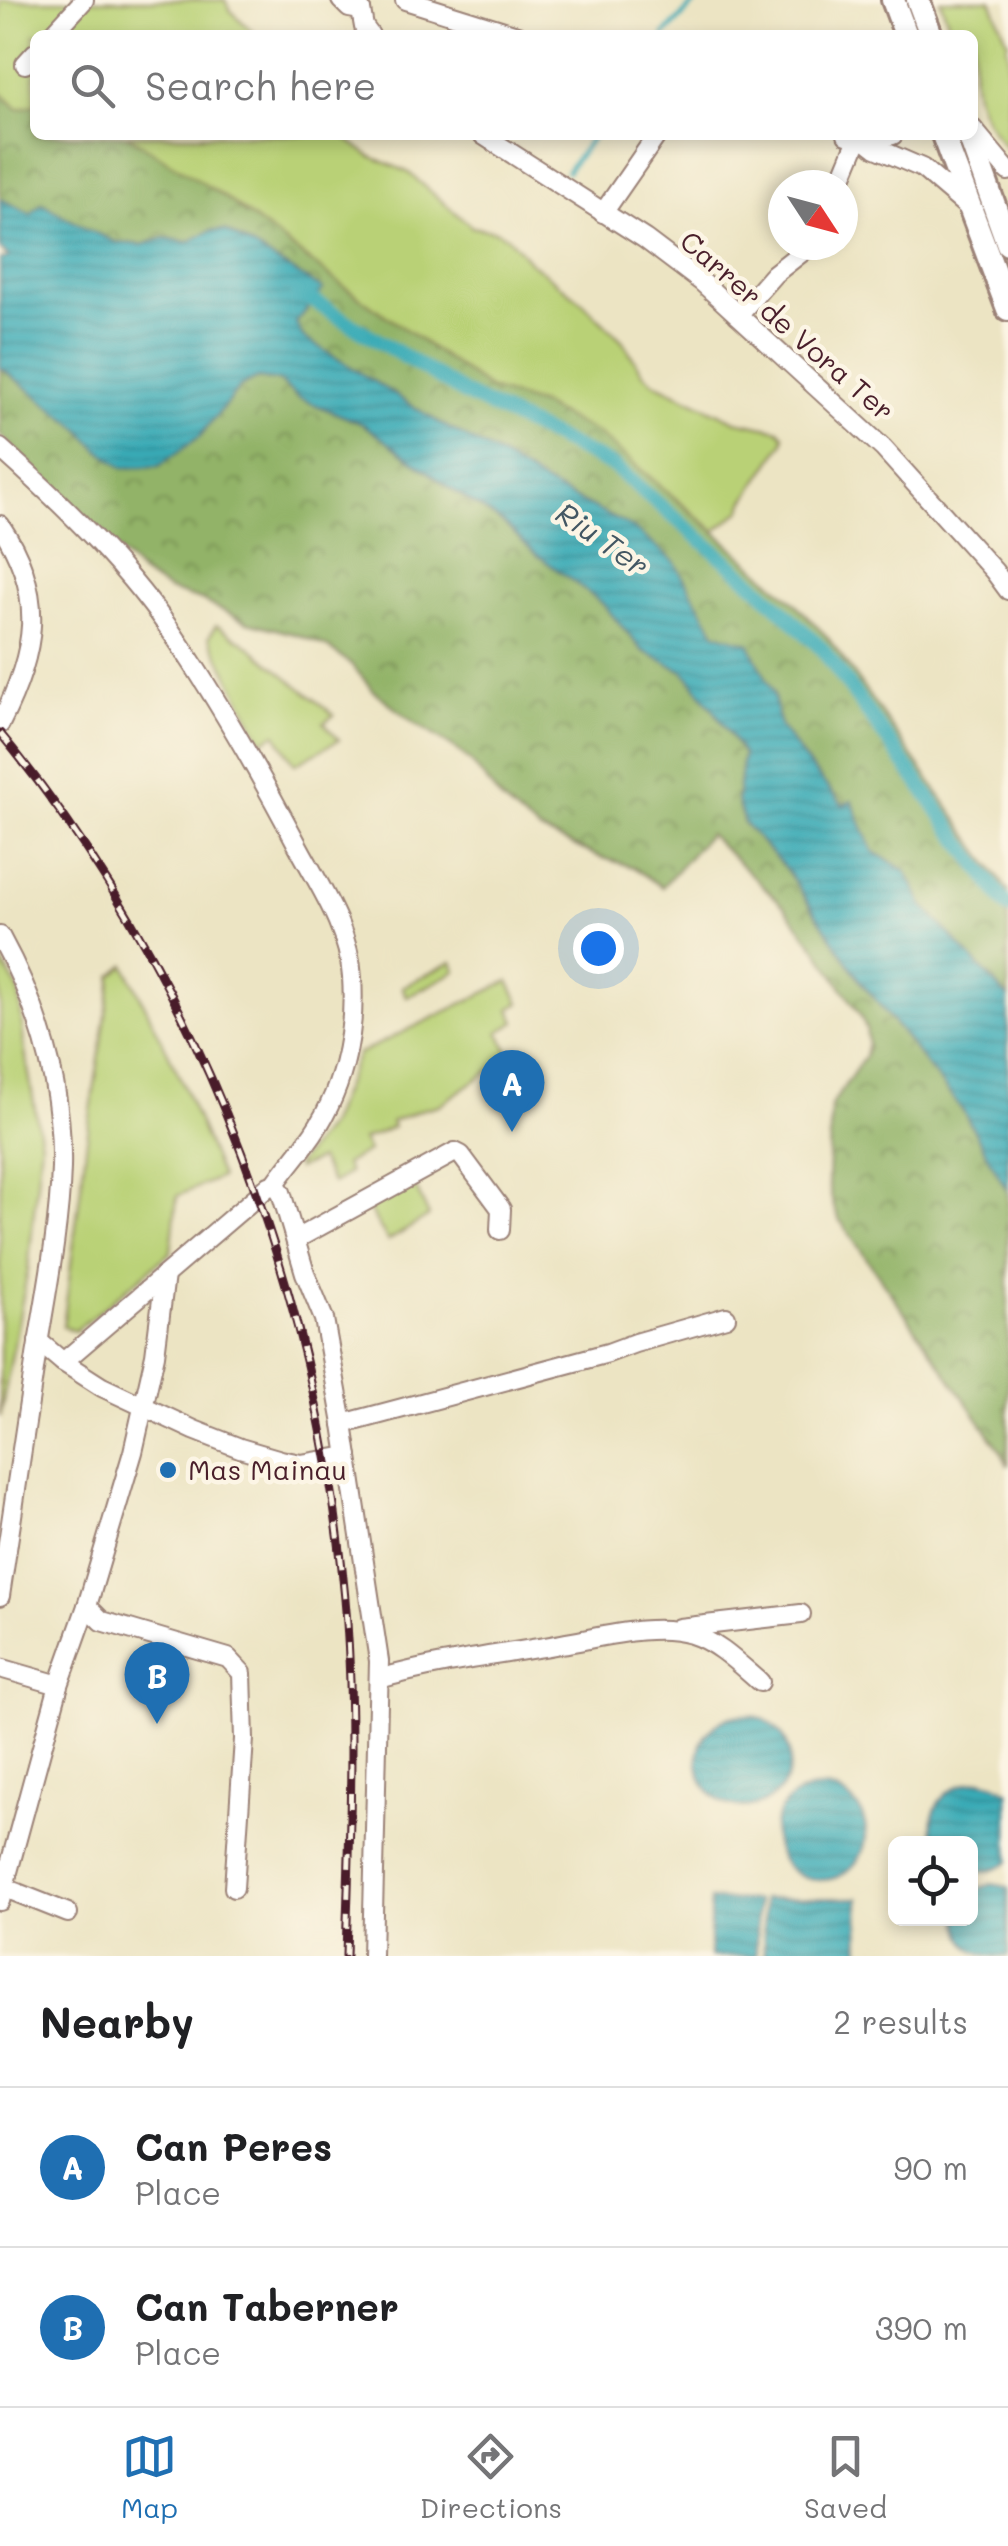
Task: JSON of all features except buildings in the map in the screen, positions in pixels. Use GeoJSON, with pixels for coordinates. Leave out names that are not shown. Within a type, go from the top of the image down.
{"type":"FeatureCollection","features":[{"type":"Feature","properties":{"kind":"main road"},"geometry":{"type":"LineString","coordinates":[[892,0],[904,30]]}},
{"type":"Feature","properties":{"kind":"main road"},"geometry":{"type":"LineString","coordinates":[[918,0],[930,30]]}},
{"type":"Feature","properties":{"kind":"main road"},"geometry":{"type":"LineString","coordinates":[[945,140],[1008,310]]}},
{"type":"Feature","properties":{"kind":"main road"},"geometry":{"type":"LineString","coordinates":[[974,140],[1008,244]]}},
{"type":"Feature","properties":{"kind":"street"},"geometry":{"type":"LineString","coordinates":[[57,30],[84,0]]}},
{"type":"Feature","properties":{"kind":"street"},"geometry":{"type":"LineString","coordinates":[[405,0],[500,30]]}},
{"type":"Feature","properties":{"kind":"street"},"geometry":{"type":"LineString","coordinates":[[352,3],[367,30]]}},
{"type":"Feature","properties":{"kind":"street"},"geometry":{"type":"LineString","coordinates":[[978,139],[1008,171]]}},
{"type":"Feature","properties":{"kind":"street","name":"Carrer de Vora Ter"},"geometry":{"type":"LineString","coordinates":[[490,140],[645,239],[702,282],[884,448],[1008,590]]}},
{"type":"Feature","properties":{"kind":"street"},"geometry":{"type":"LineString","coordinates":[[603,213],[654,140]]}},
{"type":"Feature","properties":{"kind":"street"},"geometry":{"type":"LineString","coordinates":[[845,170],[856,140]]}},
{"type":"Feature","properties":{"kind":"street"},"geometry":{"type":"LineString","coordinates":[[861,140],[922,168],[970,208]]}},
{"type":"Feature","properties":{"kind":"street"},"geometry":{"type":"LineString","coordinates":[[738,315],[792,260]]}},
{"type":"Feature","properties":{"kind":"street"},"geometry":{"type":"LineString","coordinates":[[0,448],[62,506],[178,640],[259,773],[345,936],[352,977],[342,1074],[332,1102],[307,1143],[275,1184],[226,1220],[63,1362]]}},
{"type":"Feature","properties":{"kind":"street"},"geometry":{"type":"LineString","coordinates":[[0,525],[26,574],[32,616],[28,657],[0,724]]}},
{"type":"Feature","properties":{"kind":"street"},"geometry":{"type":"LineString","coordinates":[[0,936],[36,1013],[52,1076],[60,1138],[57,1214],[0,1596]]}},
{"type":"Feature","properties":{"kind":"street"},"geometry":{"type":"LineString","coordinates":[[296,1239],[456,1152],[501,1209],[500,1230]]}},
{"type":"Feature","properties":{"kind":"street"},"geometry":{"type":"LineString","coordinates":[[275,1184],[324,1319],[344,1424],[379,1661],[372,1956]]}},
{"type":"Feature","properties":{"kind":"street"},"geometry":{"type":"LineString","coordinates":[[68,1913],[1,1891],[59,1686],[133,1452],[155,1354],[165,1275]]}},
{"type":"Feature","properties":{"kind":"street"},"geometry":{"type":"LineString","coordinates":[[344,1424],[608,1354],[635,1342],[726,1317]]}},
{"type":"Feature","properties":{"kind":"street"},"geometry":{"type":"LineString","coordinates":[[38,1341],[85,1378],[240,1448],[301,1464],[348,1456]]}},
{"type":"Feature","properties":{"kind":"street"},"geometry":{"type":"LineString","coordinates":[[87,1606],[102,1621],[228,1658],[242,1673],[244,1739],[234,1888]]}},
{"type":"Feature","properties":{"kind":"street"},"geometry":{"type":"LineString","coordinates":[[379,1678],[477,1657],[633,1632],[801,1614]]}},
{"type":"Feature","properties":{"kind":"street"},"geometry":{"type":"LineString","coordinates":[[664,1630],[686,1632],[706,1640],[760,1682]]}},
{"type":"Feature","properties":{"kind":"street"},"geometry":{"type":"LineString","coordinates":[[0,1668],[59,1686]]}},
{"type":"Feature","properties":{"kind":"green space"},"geometry":{"type":"Polygon","coordinates":[[[0,0],[225,0],[251,30],[30,30],[30,106],[18,109],[0,92],[0,0]]]}},
{"type":"Feature","properties":{"kind":"green space"},"geometry":{"type":"Polygon","coordinates":[[[940,0],[991,0],[1008,42],[1008,151],[987,122],[978,100],[978,30],[951,30],[940,0]]]}},
{"type":"Feature","properties":{"kind":"green space"},"geometry":{"type":"Polygon","coordinates":[[[0,92],[18,109],[30,106],[30,140],[135,140],[223,196],[490,389],[541,405],[597,433],[793,601],[828,638],[1008,891],[1008,998],[923,905],[906,871],[873,851],[851,802],[843,805],[780,726],[773,692],[716,633],[633,528],[438,422],[303,337],[296,323],[323,289],[226,231],[212,230],[188,242],[164,238],[142,245],[115,242],[42,203],[31,214],[0,199],[0,92]]]}},
{"type":"Feature","properties":{"kind":"green space"},"geometry":{"type":"Polygon","coordinates":[[[135,140],[348,140],[370,156],[408,172],[472,227],[509,238],[530,262],[580,300],[622,340],[643,373],[655,383],[736,421],[779,430],[784,435],[783,443],[742,510],[715,531],[597,433],[541,405],[490,389],[223,196],[135,140]]]}},
{"type":"Feature","properties":{"kind":"green space"},"geometry":{"type":"Polygon","coordinates":[[[0,367],[80,429],[98,449],[200,436],[240,387],[258,378],[278,381],[299,398],[363,424],[502,522],[602,603],[643,651],[685,672],[743,754],[737,801],[744,823],[786,869],[860,980],[963,1111],[1008,1192],[1008,1466],[833,1205],[828,1181],[831,1106],[865,1056],[866,1028],[816,948],[784,906],[709,834],[662,887],[633,867],[540,831],[502,801],[459,751],[413,722],[326,646],[247,622],[169,590],[142,574],[0,435],[0,367]]]}},
{"type":"Feature","properties":{"kind":"green space"},"geometry":{"type":"Polygon","coordinates":[[[216,625],[245,643],[334,715],[324,723],[339,740],[295,764],[276,734],[262,741],[209,637],[216,625]]]}},
{"type":"Feature","properties":{"kind":"green space"},"geometry":{"type":"Polygon","coordinates":[[[0,959],[19,991],[41,1143],[28,1270],[0,1417],[0,959]]]}},
{"type":"Feature","properties":{"kind":"green space"},"geometry":{"type":"Polygon","coordinates":[[[452,962],[456,971],[407,997],[402,987],[452,962]]]}},
{"type":"Feature","properties":{"kind":"green space"},"geometry":{"type":"Polygon","coordinates":[[[125,965],[179,1075],[221,1177],[177,1196],[171,1252],[75,1331],[63,1327],[89,1123],[112,976],[125,965]]]}},
{"type":"Feature","properties":{"kind":"green space"},"geometry":{"type":"Polygon","coordinates":[[[509,981],[520,1003],[510,1009],[516,1022],[499,1032],[511,1056],[439,1105],[391,1122],[393,1127],[362,1140],[368,1151],[345,1164],[349,1173],[332,1183],[319,1159],[297,1169],[329,1124],[358,1054],[509,981]]]}},
{"type":"Feature","properties":{"kind":"green space"},"geometry":{"type":"Polygon","coordinates":[[[413,1182],[429,1216],[388,1241],[367,1207],[413,1182]]]}},
{"type":"Feature","properties":{"kind":"water","name":"Riu Ter"},"geometry":{"type":"Polygon","coordinates":[[[0,199],[31,214],[42,203],[116,242],[142,245],[164,238],[188,242],[212,230],[226,231],[323,289],[296,323],[303,337],[438,422],[547,485],[633,528],[674,561],[716,633],[749,643],[773,692],[780,726],[843,805],[852,801],[873,851],[906,871],[923,905],[1008,998],[1008,1192],[963,1111],[860,980],[786,869],[744,823],[737,801],[743,754],[685,672],[643,651],[602,603],[536,554],[502,522],[363,424],[299,398],[278,381],[258,378],[240,387],[200,436],[159,466],[123,468],[0,367],[0,259],[9,257],[0,249],[0,199]]]}},
{"type":"Feature","properties":{"kind":"water"},"geometry":{"type":"Polygon","coordinates":[[[735,1715],[753,1715],[770,1722],[783,1735],[790,1761],[783,1787],[770,1800],[753,1807],[735,1807],[718,1800],[705,1787],[698,1770],[698,1752],[705,1735],[718,1722],[735,1715]]]}},
{"type":"Feature","properties":{"kind":"water"},"geometry":{"type":"Polygon","coordinates":[[[981,1780],[1008,1791],[1008,1862],[990,1871],[978,1872],[978,1836],[934,1836],[933,1819],[941,1800],[968,1783],[981,1780]]]}},
{"type":"Feature","properties":{"kind":"water"},"geometry":{"type":"Polygon","coordinates":[[[820,1788],[838,1792],[852,1802],[862,1816],[866,1834],[862,1852],[852,1866],[838,1876],[820,1880],[802,1876],[788,1866],[778,1852],[774,1834],[778,1816],[788,1802],[802,1792],[820,1788]]]}},
{"type":"Feature","properties":{"kind":"water"},"geometry":{"type":"Polygon","coordinates":[[[992,1884],[1008,1887],[1006,1956],[979,1952],[964,1938],[960,1926],[978,1926],[980,1888],[992,1884]]]}},
{"type":"Feature","properties":{"kind":"water"},"geometry":{"type":"Polygon","coordinates":[[[859,1898],[860,1956],[764,1956],[763,1899],[859,1898]]]}},
{"type":"Feature","properties":{"kind":"water"},"geometry":{"type":"Polygon","coordinates":[[[710,1900],[757,1901],[756,1956],[710,1956],[710,1900]]]}},
{"type":"Feature","properties":{"kind":"waterway"},"geometry":{"type":"LineString","coordinates":[[669,30],[698,0]]}},
{"type":"Feature","properties":{"kind":"waterway"},"geometry":{"type":"LineString","coordinates":[[567,171],[590,140]]}},
{"type":"Feature","properties":{"kind":"waterway"},"geometry":{"type":"LineString","coordinates":[[297,291],[467,395],[613,466],[760,589],[822,649],[1008,907]]}},
{"type":"Feature","properties":{"kind":"railway"},"geometry":{"type":"LineString","coordinates":[[0,733],[72,829],[137,932],[193,1039],[241,1151],[280,1267],[311,1385],[334,1504],[347,1623],[351,1748],[346,1956]]}},
{"type":"Feature","properties":{"kind":"place","name":"Can Peres"},"geometry":{"type":"Point","coordinates":[512,1132]}},
{"type":"Feature","properties":{"kind":"place","name":"Mas Mainau"},"geometry":{"type":"Point","coordinates":[168,1470]}},
{"type":"Feature","properties":{"kind":"place","name":"Can Taberner"},"geometry":{"type":"Point","coordinates":[157,1724]}}]}
